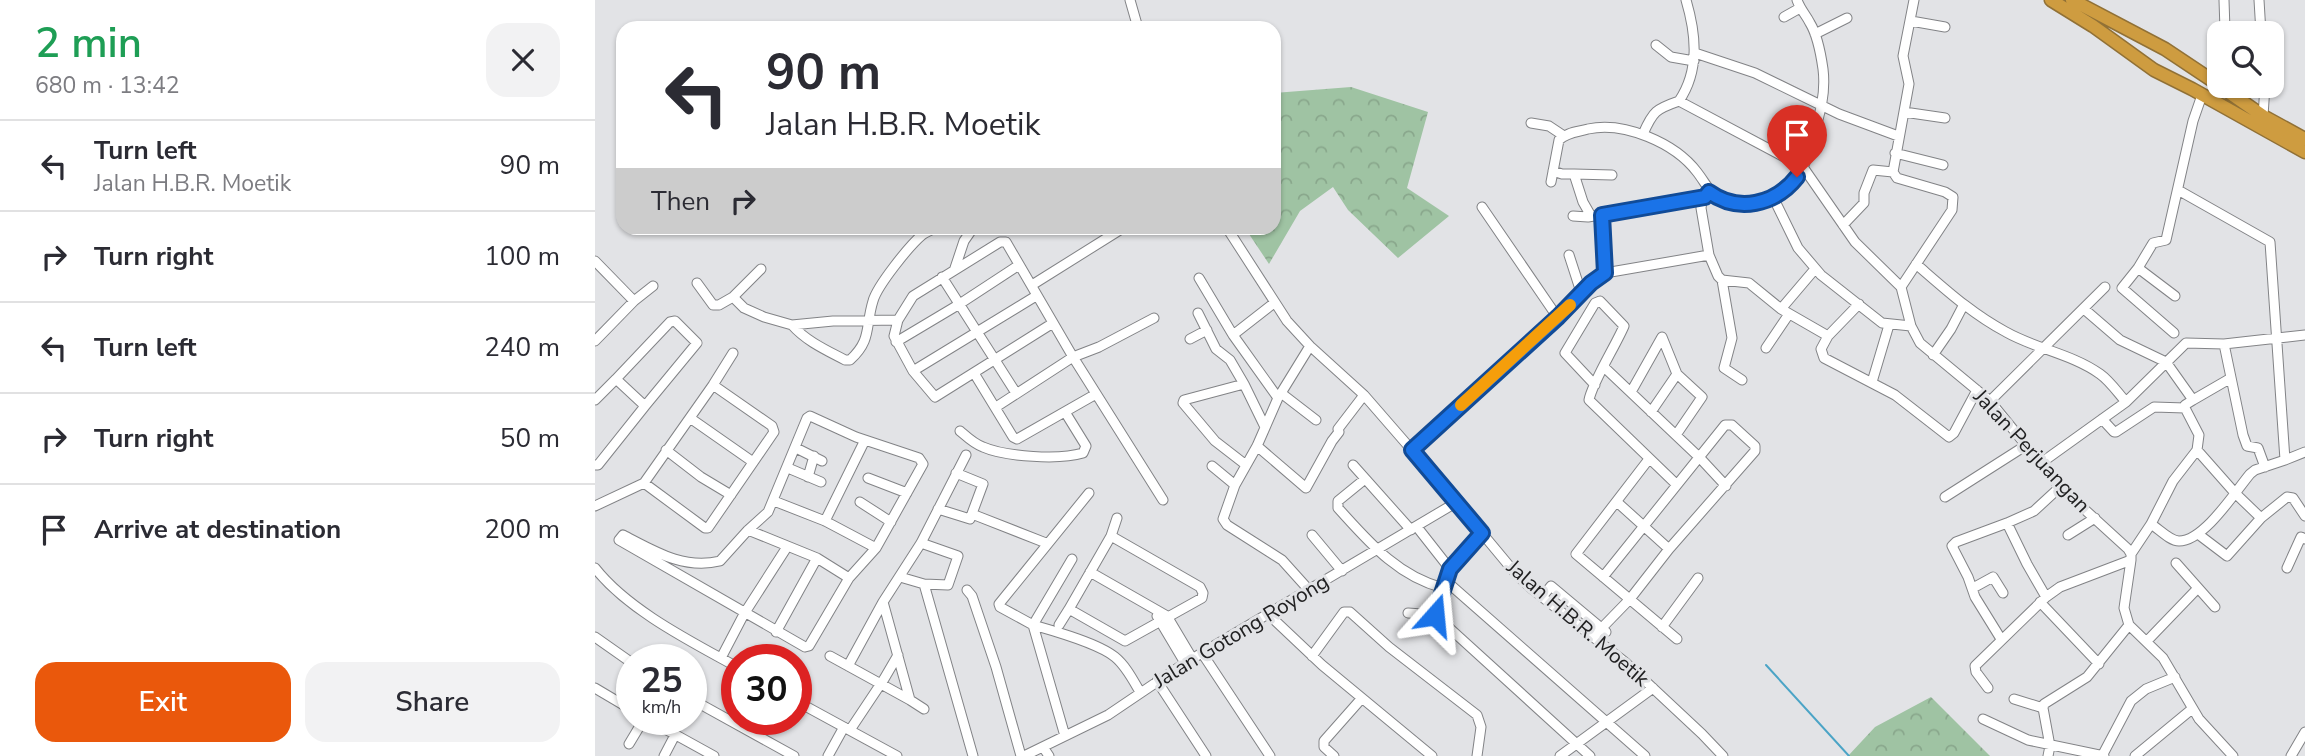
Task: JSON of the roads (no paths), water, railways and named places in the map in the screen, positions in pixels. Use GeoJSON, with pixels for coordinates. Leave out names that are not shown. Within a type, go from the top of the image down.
{"type":"FeatureCollection","features":[{"type":"Feature","properties":{"kind":"highway"},"geometry":{"type":"LineString","coordinates":[[2050,0],[2154,70],[2305,152]]}},
{"type":"Feature","properties":{"kind":"highway"},"geometry":{"type":"LineString","coordinates":[[2074,1],[2181,59],[2207,77]]}},
{"type":"Feature","properties":{"kind":"highway"},"geometry":{"type":"LineString","coordinates":[[2154,70],[2164,58],[2165,50]]}},
{"type":"Feature","properties":{"kind":"highway"},"geometry":{"type":"LineString","coordinates":[[2173,79],[2181,59]]}},
{"type":"Feature","properties":{"kind":"highway"},"geometry":{"type":"LineString","coordinates":[[2237,98],[2305,139]]}},
{"type":"Feature","properties":{"kind":"street"},"geometry":{"type":"LineString","coordinates":[[1130,0],[1136,21]]}},
{"type":"Feature","properties":{"kind":"street"},"geometry":{"type":"LineString","coordinates":[[1643,134],[1657,110],[1679,101],[1690,84],[1695,57],[1693,26],[1686,0]]}},
{"type":"Feature","properties":{"kind":"street"},"geometry":{"type":"LineString","coordinates":[[1679,101],[1803,167],[1855,242],[1901,287],[1952,211],[1952,197],[1945,192],[1897,178],[1893,172],[1909,80],[1903,55],[1914,0]]}},
{"type":"Feature","properties":{"kind":"street"},"geometry":{"type":"LineString","coordinates":[[2224,0],[2225,21]]}},
{"type":"Feature","properties":{"kind":"street"},"geometry":{"type":"LineString","coordinates":[[2259,0],[2261,21]]}},
{"type":"Feature","properties":{"kind":"street"},"geometry":{"type":"LineString","coordinates":[[1573,216],[1602,215],[1707,195],[1730,203],[1749,204],[1773,197],[1793,183],[1803,167],[1822,106],[1823,67],[1815,34],[1798,4],[1784,17]]}},
{"type":"Feature","properties":{"kind":"street"},"geometry":{"type":"LineString","coordinates":[[1815,34],[1847,18]]}},
{"type":"Feature","properties":{"kind":"street"},"geometry":{"type":"LineString","coordinates":[[1911,21],[1945,27]]}},
{"type":"Feature","properties":{"kind":"street"},"geometry":{"type":"LineString","coordinates":[[1656,45],[1671,57],[1695,57],[1755,72],[1822,106],[1898,136]]}},
{"type":"Feature","properties":{"kind":"street"},"geometry":{"type":"LineString","coordinates":[[2175,333],[2122,288],[2153,243],[2166,240],[2193,121],[2202,95]]}},
{"type":"Feature","properties":{"kind":"street"},"geometry":{"type":"LineString","coordinates":[[2263,116],[2264,98]]}},
{"type":"Feature","properties":{"kind":"street"},"geometry":{"type":"LineString","coordinates":[[1903,112],[1945,118]]}},
{"type":"Feature","properties":{"kind":"street"},"geometry":{"type":"LineString","coordinates":[[1531,123],[1549,126],[1564,136]]}},
{"type":"Feature","properties":{"kind":"street"},"geometry":{"type":"LineString","coordinates":[[1551,182],[1557,146],[1564,136],[1605,126],[1643,134],[1664,145],[1690,164],[1707,195]]}},
{"type":"Feature","properties":{"kind":"street"},"geometry":{"type":"LineString","coordinates":[[1895,153],[1943,164]]}},
{"type":"Feature","properties":{"kind":"street"},"geometry":{"type":"LineString","coordinates":[[1843,225],[1864,204],[1864,193],[1873,170],[1893,172]]}},
{"type":"Feature","properties":{"kind":"street"},"geometry":{"type":"LineString","coordinates":[[1553,171],[1562,174],[1612,175]]}},
{"type":"Feature","properties":{"kind":"street"},"geometry":{"type":"LineString","coordinates":[[1574,174],[1583,202],[1591,216]]}},
{"type":"Feature","properties":{"kind":"street"},"geometry":{"type":"LineString","coordinates":[[2178,190],[2270,242],[2285,460]]}},
{"type":"Feature","properties":{"kind":"street"},"geometry":{"type":"LineString","coordinates":[[1707,195],[1701,208],[1709,254],[1721,280],[1733,338],[1724,368],[1742,380]]}},
{"type":"Feature","properties":{"kind":"street"},"geometry":{"type":"LineString","coordinates":[[1773,197],[1794,241],[1815,269],[1876,319],[1889,325],[1911,327]]}},
{"type":"Feature","properties":{"kind":"street"},"geometry":{"type":"LineString","coordinates":[[1482,207],[1558,317]]}},
{"type":"Feature","properties":{"kind":"street"},"geometry":{"type":"LineString","coordinates":[[1602,215],[1605,273]]}},
{"type":"Feature","properties":{"kind":"street"},"geometry":{"type":"LineString","coordinates":[[792,325],[817,345],[848,361],[865,343],[874,298],[885,280],[924,235]]}},
{"type":"Feature","properties":{"kind":"street"},"geometry":{"type":"LineString","coordinates":[[955,268],[968,235]]}},
{"type":"Feature","properties":{"kind":"street"},"geometry":{"type":"LineString","coordinates":[[1032,285],[1112,235]]}},
{"type":"Feature","properties":{"kind":"street","name":"Jalan H.B.R. Moetik"},"geometry":{"type":"LineString","coordinates":[[1231,235],[1292,327],[1364,395],[1516,574],[1597,638],[1723,756]]}},
{"type":"Feature","properties":{"kind":"street"},"geometry":{"type":"LineString","coordinates":[[1053,323],[935,397],[913,371],[894,334],[898,320],[913,296],[1002,241],[1007,244],[1073,357],[1163,500]]}},
{"type":"Feature","properties":{"kind":"street"},"geometry":{"type":"LineString","coordinates":[[1569,254],[1581,292]]}},
{"type":"Feature","properties":{"kind":"street"},"geometry":{"type":"LineString","coordinates":[[1412,450],[1558,317],[1581,292],[1605,273],[1709,254]]}},
{"type":"Feature","properties":{"kind":"street"},"geometry":{"type":"LineString","coordinates":[[595,261],[634,302]]}},
{"type":"Feature","properties":{"kind":"street"},"geometry":{"type":"LineString","coordinates":[[1916,264],[1963,306],[2015,337],[2065,356],[2102,375],[2126,402]]}},
{"type":"Feature","properties":{"kind":"street"},"geometry":{"type":"LineString","coordinates":[[896,342],[1019,265]]}},
{"type":"Feature","properties":{"kind":"street"},"geometry":{"type":"LineString","coordinates":[[2138,268],[2175,296]]}},
{"type":"Feature","properties":{"kind":"street"},"geometry":{"type":"LineString","coordinates":[[1766,348],[1785,312],[1815,269]]}},
{"type":"Feature","properties":{"kind":"street"},"geometry":{"type":"LineString","coordinates":[[697,283],[713,305],[719,305],[733,297],[761,270]]}},
{"type":"Feature","properties":{"kind":"street"},"geometry":{"type":"LineString","coordinates":[[941,277],[1016,393]]}},
{"type":"Feature","properties":{"kind":"street"},"geometry":{"type":"LineString","coordinates":[[1199,278],[1233,335],[1280,396],[1316,420]]}},
{"type":"Feature","properties":{"kind":"street"},"geometry":{"type":"LineString","coordinates":[[1721,280],[1749,283],[1785,312],[1828,336]]}},
{"type":"Feature","properties":{"kind":"street"},"geometry":{"type":"LineString","coordinates":[[595,341],[653,286]]}},
{"type":"Feature","properties":{"kind":"street","name":"Jalan Perjuangan"},"geometry":{"type":"LineString","coordinates":[[1901,287],[1917,340],[1990,401],[2060,487],[2123,543],[2131,557]]}},
{"type":"Feature","properties":{"kind":"street"},"geometry":{"type":"LineString","coordinates":[[1990,401],[2105,287]]}},
{"type":"Feature","properties":{"kind":"street"},"geometry":{"type":"LineString","coordinates":[[913,371],[1036,296]]}},
{"type":"Feature","properties":{"kind":"street"},"geometry":{"type":"LineString","coordinates":[[733,297],[744,308],[792,325],[898,320]]}},
{"type":"Feature","properties":{"kind":"street"},"geometry":{"type":"LineString","coordinates":[[1595,385],[1565,353],[1595,303],[1600,301],[1624,324],[1604,367],[1595,385],[1589,396],[1591,402],[1676,484]]}},
{"type":"Feature","properties":{"kind":"street"},"geometry":{"type":"LineString","coordinates":[[1233,335],[1274,303]]}},
{"type":"Feature","properties":{"kind":"street"},"geometry":{"type":"LineString","coordinates":[[1859,304],[1828,336],[1821,349],[1824,358],[1872,382],[1949,437],[1954,433],[1977,390]]}},
{"type":"Feature","properties":{"kind":"street"},"geometry":{"type":"LineString","coordinates":[[1933,355],[1963,306]]}},
{"type":"Feature","properties":{"kind":"street"},"geometry":{"type":"LineString","coordinates":[[2084,309],[2120,340],[2166,362],[2193,400]]}},
{"type":"Feature","properties":{"kind":"street"},"geometry":{"type":"LineString","coordinates":[[1198,313],[1216,349],[1230,360],[1265,427]]}},
{"type":"Feature","properties":{"kind":"street"},"geometry":{"type":"LineString","coordinates":[[996,407],[1073,357],[1099,347],[1154,318]]}},
{"type":"Feature","properties":{"kind":"street"},"geometry":{"type":"LineString","coordinates":[[595,400],[670,322],[675,321],[697,343],[598,465],[595,465]]}},
{"type":"Feature","properties":{"kind":"street"},"geometry":{"type":"LineString","coordinates":[[1872,382],[1889,325]]}},
{"type":"Feature","properties":{"kind":"street"},"geometry":{"type":"LineString","coordinates":[[1190,339],[1207,330]]}},
{"type":"Feature","properties":{"kind":"street"},"geometry":{"type":"LineString","coordinates":[[2041,463],[2126,402],[2186,343],[2224,344],[2305,335]]}},
{"type":"Feature","properties":{"kind":"street"},"geometry":{"type":"LineString","coordinates":[[1630,392],[1660,338],[1663,338],[1677,373],[1702,398],[1675,435]]}},
{"type":"Feature","properties":{"kind":"street"},"geometry":{"type":"LineString","coordinates":[[2224,344],[2247,446],[2257,448],[2265,467]]}},
{"type":"Feature","properties":{"kind":"street"},"geometry":{"type":"LineString","coordinates":[[1309,590],[1282,560],[1224,522],[1235,485],[1247,466],[1280,396],[1310,346]]}},
{"type":"Feature","properties":{"kind":"street"},"geometry":{"type":"LineString","coordinates":[[595,506],[644,483],[733,353]]}},
{"type":"Feature","properties":{"kind":"street"},"geometry":{"type":"LineString","coordinates":[[1604,367],[1726,486]]}},
{"type":"Feature","properties":{"kind":"street"},"geometry":{"type":"LineString","coordinates":[[974,373],[1013,438],[1017,439],[1096,394]]}},
{"type":"Feature","properties":{"kind":"street"},"geometry":{"type":"LineString","coordinates":[[1651,412],[1677,373]]}},
{"type":"Feature","properties":{"kind":"street"},"geometry":{"type":"LineString","coordinates":[[2185,408],[2185,405],[2231,378]]}},
{"type":"Feature","properties":{"kind":"street"},"geometry":{"type":"LineString","coordinates":[[616,379],[645,406]]}},
{"type":"Feature","properties":{"kind":"street"},"geometry":{"type":"LineString","coordinates":[[1244,384],[1184,400],[1183,403],[1215,441],[1247,466]]}},
{"type":"Feature","properties":{"kind":"street"},"geometry":{"type":"LineString","coordinates":[[644,483],[707,528],[731,495],[773,432],[773,428],[713,385]]}},
{"type":"Feature","properties":{"kind":"street"},"geometry":{"type":"LineString","coordinates":[[1257,446],[1305,488],[1339,432],[1338,429],[1364,395]]}},
{"type":"Feature","properties":{"kind":"street"},"geometry":{"type":"LineString","coordinates":[[2102,419],[2116,432],[2154,407],[2185,408]]}},
{"type":"Feature","properties":{"kind":"street"},"geometry":{"type":"LineString","coordinates":[[2185,408],[2200,440],[2197,450],[2173,481],[2131,557],[2124,608],[2129,625],[2163,658],[2192,709],[2228,755]]}},
{"type":"Feature","properties":{"kind":"street"},"geometry":{"type":"LineString","coordinates":[[960,431],[981,447],[990,450],[1023,455],[1071,457],[1083,453],[1086,446],[1065,412]]}},
{"type":"Feature","properties":{"kind":"street"},"geometry":{"type":"LineString","coordinates":[[796,448],[768,512],[720,561],[666,563],[621,542],[621,536],[624,535],[666,563],[744,614],[804,647],[809,646],[849,578],[876,548],[923,464],[922,460],[865,440],[810,416],[796,448]]}},
{"type":"Feature","properties":{"kind":"street"},"geometry":{"type":"LineString","coordinates":[[690,418],[753,463]]}},
{"type":"Feature","properties":{"kind":"street"},"geometry":{"type":"LineString","coordinates":[[1597,638],[1669,549],[1755,451],[1755,446],[1727,424],[1603,577]]}},
{"type":"Feature","properties":{"kind":"street"},"geometry":{"type":"LineString","coordinates":[[825,521],[865,440]]}},
{"type":"Feature","properties":{"kind":"street"},"geometry":{"type":"LineString","coordinates":[[1945,497],[2025,446]]}},
{"type":"Feature","properties":{"kind":"street"},"geometry":{"type":"LineString","coordinates":[[796,448],[818,458],[808,477]]}},
{"type":"Feature","properties":{"kind":"street"},"geometry":{"type":"LineString","coordinates":[[666,450],[701,477],[731,495]]}},
{"type":"Feature","properties":{"kind":"street"},"geometry":{"type":"LineString","coordinates":[[2197,450],[2261,519]]}},
{"type":"Feature","properties":{"kind":"street"},"geometry":{"type":"LineString","coordinates":[[2151,524],[2176,540],[2184,540],[2198,534],[2250,474],[2305,452]]}},
{"type":"Feature","properties":{"kind":"street"},"geometry":{"type":"LineString","coordinates":[[848,666],[921,543],[966,455]]}},
{"type":"Feature","properties":{"kind":"street"},"geometry":{"type":"LineString","coordinates":[[1649,459],[1576,553],[1677,639]]}},
{"type":"Feature","properties":{"kind":"street"},"geometry":{"type":"LineString","coordinates":[[1212,466],[1235,485]]}},
{"type":"Feature","properties":{"kind":"street"},"geometry":{"type":"LineString","coordinates":[[1353,466],[1450,569]]}},
{"type":"Feature","properties":{"kind":"street"},"geometry":{"type":"LineString","coordinates":[[787,468],[821,482]]}},
{"type":"Feature","properties":{"kind":"street"},"geometry":{"type":"LineString","coordinates":[[938,509],[970,519],[983,484],[956,473]]}},
{"type":"Feature","properties":{"kind":"street"},"geometry":{"type":"LineString","coordinates":[[868,478],[907,493]]}},
{"type":"Feature","properties":{"kind":"street"},"geometry":{"type":"LineString","coordinates":[[1365,479],[1337,504],[1377,551],[1405,572],[1445,585],[1645,756]]}},
{"type":"Feature","properties":{"kind":"street"},"geometry":{"type":"LineString","coordinates":[[2001,639],[1975,597],[1952,545],[2034,511],[2060,487]]}},
{"type":"Feature","properties":{"kind":"street"},"geometry":{"type":"LineString","coordinates":[[1089,493],[999,602],[1000,607],[1033,625],[1067,635],[1109,653],[1122,664],[1140,692]]}},
{"type":"Feature","properties":{"kind":"street"},"geometry":{"type":"LineString","coordinates":[[2198,534],[2227,556],[2261,519],[2290,496],[2305,516]]}},
{"type":"Feature","properties":{"kind":"street"},"geometry":{"type":"LineString","coordinates":[[774,501],[825,521],[876,548]]}},
{"type":"Feature","properties":{"kind":"street"},"geometry":{"type":"LineString","coordinates":[[860,502],[891,522]]}},
{"type":"Feature","properties":{"kind":"street","name":"Jalan Gotong Royong"},"geometry":{"type":"LineString","coordinates":[[1023,756],[1108,715],[1202,653],[1457,502]]}},
{"type":"Feature","properties":{"kind":"street"},"geometry":{"type":"LineString","coordinates":[[1617,502],[1669,549]]}},
{"type":"Feature","properties":{"kind":"street"},"geometry":{"type":"LineString","coordinates":[[972,514],[1046,543]]}},
{"type":"Feature","properties":{"kind":"street"},"geometry":{"type":"LineString","coordinates":[[1059,625],[1111,536],[1117,518]]}},
{"type":"Feature","properties":{"kind":"street"},"geometry":{"type":"LineString","coordinates":[[2068,535],[2095,518]]}},
{"type":"Feature","properties":{"kind":"street"},"geometry":{"type":"LineString","coordinates":[[2007,523],[2043,600],[2099,664]]}},
{"type":"Feature","properties":{"kind":"street"},"geometry":{"type":"LineString","coordinates":[[748,530],[817,558],[849,578]]}},
{"type":"Feature","properties":{"kind":"street"},"geometry":{"type":"LineString","coordinates":[[1435,615],[1450,569],[1482,533]]}},
{"type":"Feature","properties":{"kind":"street"},"geometry":{"type":"LineString","coordinates":[[1312,535],[1342,571]]}},
{"type":"Feature","properties":{"kind":"street"},"geometry":{"type":"LineString","coordinates":[[1069,609],[1123,641],[1202,598],[1202,589],[1111,536]]}},
{"type":"Feature","properties":{"kind":"street"},"geometry":{"type":"LineString","coordinates":[[2287,568],[2301,537],[2305,539]]}},
{"type":"Feature","properties":{"kind":"street"},"geometry":{"type":"LineString","coordinates":[[900,576],[924,584],[947,586],[958,556],[921,543]]}},
{"type":"Feature","properties":{"kind":"street"},"geometry":{"type":"LineString","coordinates":[[728,644],[744,614],[787,547]]}},
{"type":"Feature","properties":{"kind":"street"},"geometry":{"type":"LineString","coordinates":[[1988,688],[1975,666],[2043,600],[2067,584],[2131,557]]}},
{"type":"Feature","properties":{"kind":"street"},"geometry":{"type":"LineString","coordinates":[[776,632],[817,558]]}},
{"type":"Feature","properties":{"kind":"street"},"geometry":{"type":"LineString","coordinates":[[1065,736],[1033,625],[1072,559]]}},
{"type":"Feature","properties":{"kind":"street"},"geometry":{"type":"LineString","coordinates":[[2176,563],[2215,607]]}},
{"type":"Feature","properties":{"kind":"street"},"geometry":{"type":"LineString","coordinates":[[595,568],[599,580],[624,598],[721,658]]}},
{"type":"Feature","properties":{"kind":"street"},"geometry":{"type":"LineString","coordinates":[[1090,572],[1151,606],[1164,619],[1189,661]]}},
{"type":"Feature","properties":{"kind":"street"},"geometry":{"type":"LineString","coordinates":[[1973,588],[1993,577],[2003,593]]}},
{"type":"Feature","properties":{"kind":"street"},"geometry":{"type":"LineString","coordinates":[[1662,627],[1698,578]]}},
{"type":"Feature","properties":{"kind":"street"},"geometry":{"type":"LineString","coordinates":[[924,584],[973,756]]}},
{"type":"Feature","properties":{"kind":"street"},"geometry":{"type":"LineString","coordinates":[[1542,597],[1551,586],[1605,627]]}},
{"type":"Feature","properties":{"kind":"street"},"geometry":{"type":"LineString","coordinates":[[2147,641],[2198,588]]}},
{"type":"Feature","properties":{"kind":"street"},"geometry":{"type":"LineString","coordinates":[[967,590],[972,596],[996,667],[1023,756]]}},
{"type":"Feature","properties":{"kind":"street"},"geometry":{"type":"LineString","coordinates":[[883,603],[910,699]]}},
{"type":"Feature","properties":{"kind":"street"},"geometry":{"type":"LineString","coordinates":[[1312,656],[1344,612],[1350,611],[1389,646],[1477,715],[1482,727],[1477,756]]}},
{"type":"Feature","properties":{"kind":"street"},"geometry":{"type":"LineString","coordinates":[[1268,614],[1312,656],[1432,756]]}},
{"type":"Feature","properties":{"kind":"street"},"geometry":{"type":"LineString","coordinates":[[1408,614],[1435,615],[1590,756]]}},
{"type":"Feature","properties":{"kind":"street"},"geometry":{"type":"LineString","coordinates":[[2049,751],[2043,708],[2045,702],[2081,682],[2099,664],[2129,625]]}},
{"type":"Feature","properties":{"kind":"street"},"geometry":{"type":"LineString","coordinates":[[595,637],[616,652]]}},
{"type":"Feature","properties":{"kind":"street"},"geometry":{"type":"LineString","coordinates":[[1202,653],[1270,756]]}},
{"type":"Feature","properties":{"kind":"street"},"geometry":{"type":"LineString","coordinates":[[828,756],[880,684],[898,654]]}},
{"type":"Feature","properties":{"kind":"street"},"geometry":{"type":"LineString","coordinates":[[830,656],[924,709]]}},
{"type":"Feature","properties":{"kind":"street"},"geometry":{"type":"LineString","coordinates":[[1983,719],[2049,751],[2102,756],[2131,701],[2146,689],[2175,677]]}},
{"type":"Feature","properties":{"kind":"street"},"geometry":{"type":"LineString","coordinates":[[1157,681],[1206,756]]}},
{"type":"Feature","properties":{"kind":"street"},"geometry":{"type":"LineString","coordinates":[[595,688],[616,700]]}},
{"type":"Feature","properties":{"kind":"street"},"geometry":{"type":"LineString","coordinates":[[1560,756],[1653,688]]}},
{"type":"Feature","properties":{"kind":"street"},"geometry":{"type":"LineString","coordinates":[[1334,756],[1324,747],[1324,741],[1362,698]]}},
{"type":"Feature","properties":{"kind":"street"},"geometry":{"type":"LineString","coordinates":[[2014,699],[2043,708]]}},
{"type":"Feature","properties":{"kind":"street"},"geometry":{"type":"LineString","coordinates":[[707,708],[794,756]]}},
{"type":"Feature","properties":{"kind":"street"},"geometry":{"type":"LineString","coordinates":[[812,709],[897,756]]}},
{"type":"Feature","properties":{"kind":"street"},"geometry":{"type":"LineString","coordinates":[[2135,756],[2192,709]]}},
{"type":"Feature","properties":{"kind":"street"},"geometry":{"type":"LineString","coordinates":[[2292,755],[2305,732]]}},
{"type":"Feature","properties":{"kind":"street"},"geometry":{"type":"LineString","coordinates":[[629,744],[635,735]]}},
{"type":"Feature","properties":{"kind":"street"},"geometry":{"type":"LineString","coordinates":[[664,756],[674,735]]}},
{"type":"Feature","properties":{"kind":"street"},"geometry":{"type":"LineString","coordinates":[[677,735],[714,756]]}},
{"type":"Feature","properties":{"kind":"street"},"geometry":{"type":"LineString","coordinates":[[1043,747],[1049,756]]}},
{"type":"Feature","properties":{"kind":"waterway"},"geometry":{"type":"LineString","coordinates":[[1766,665],[1849,756]]}}]}
